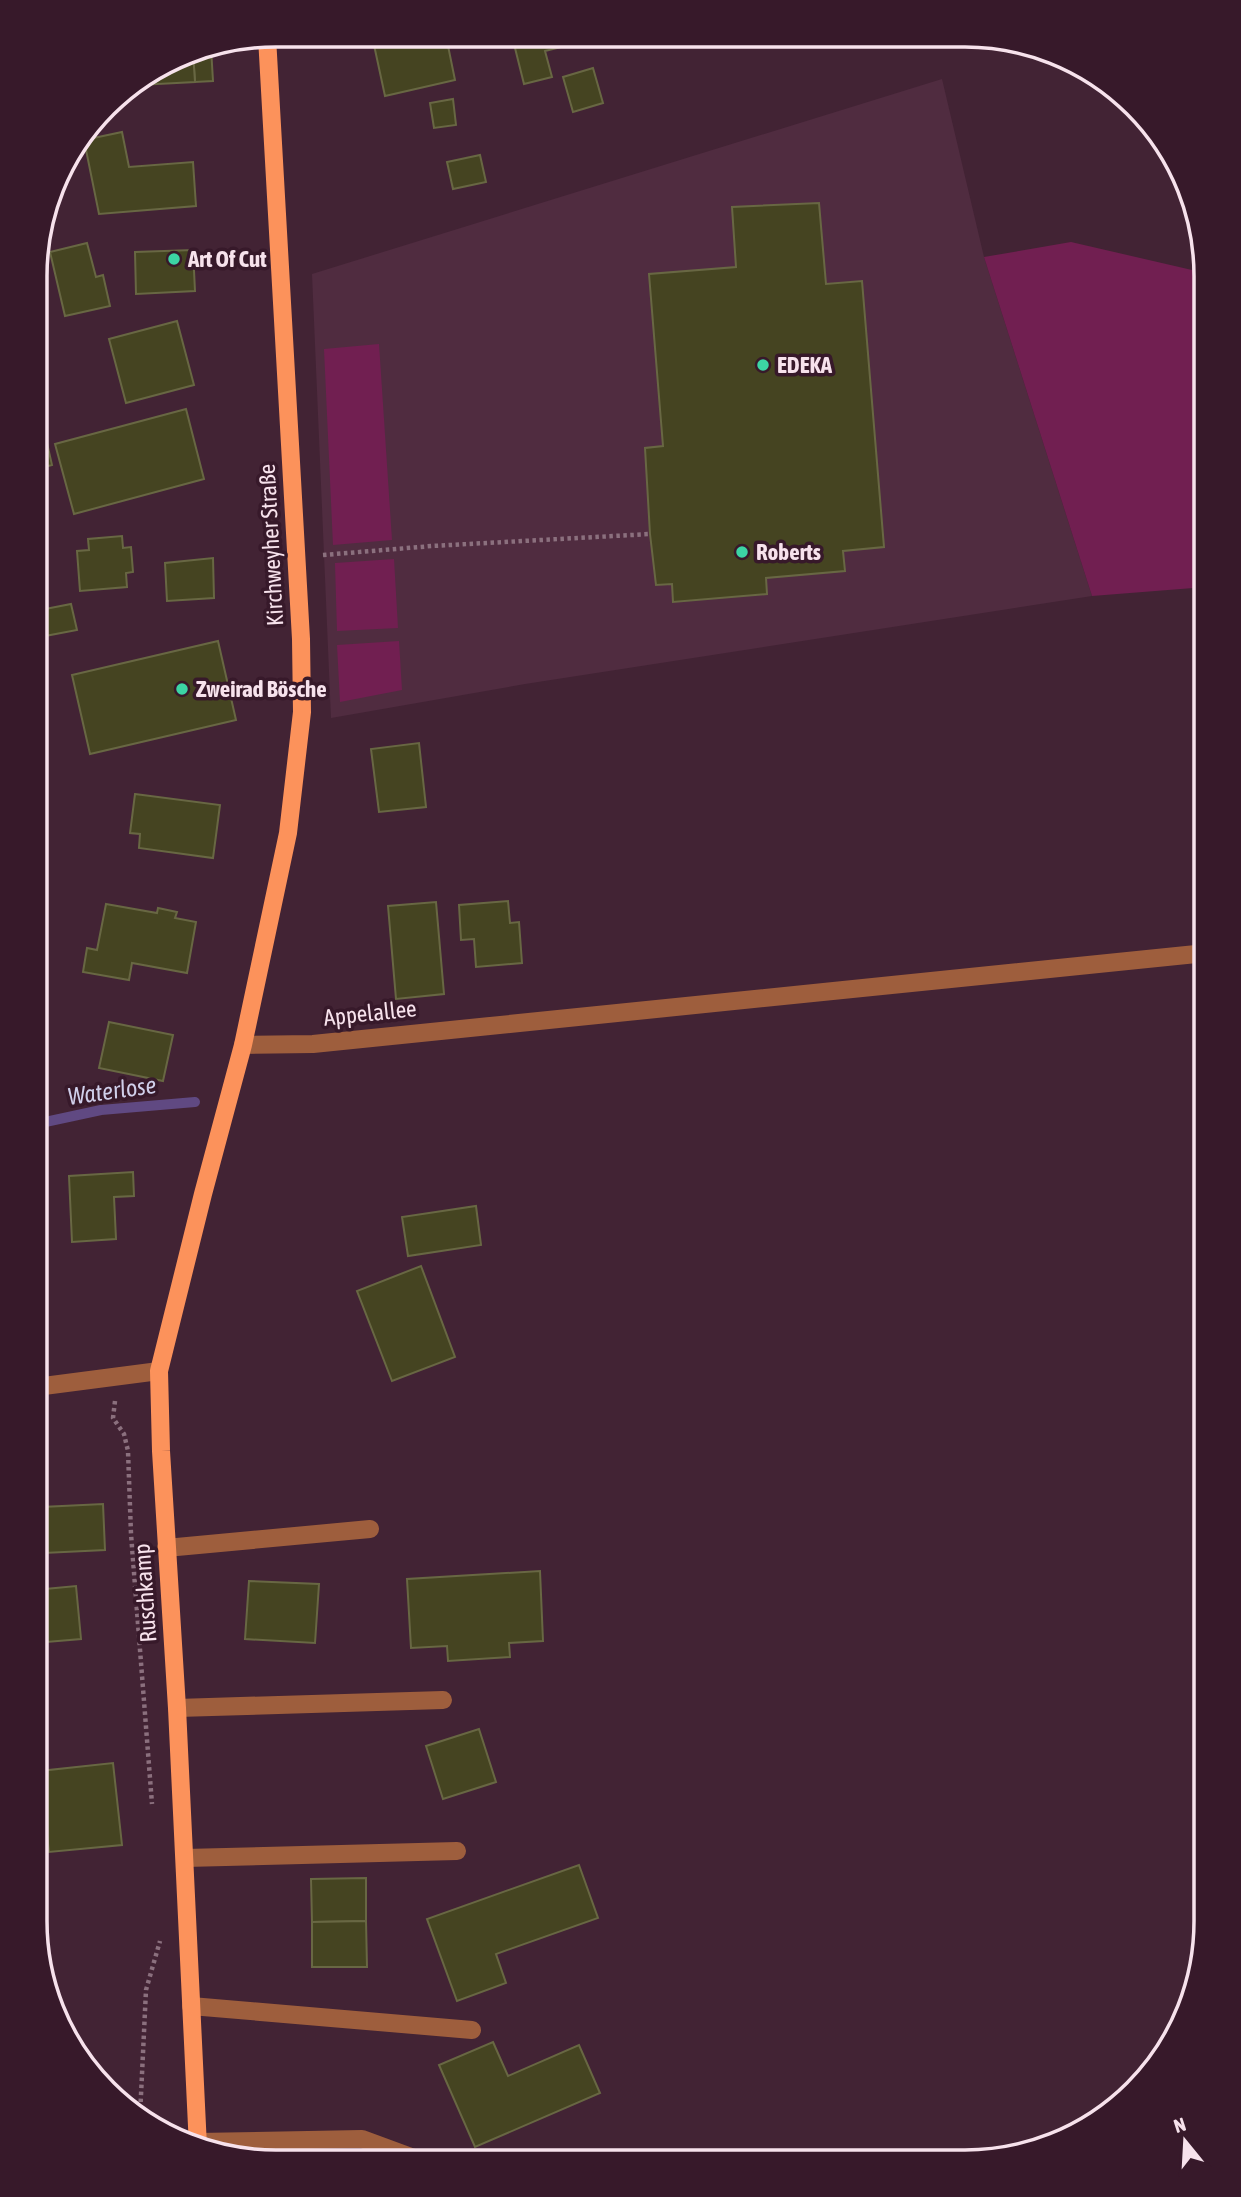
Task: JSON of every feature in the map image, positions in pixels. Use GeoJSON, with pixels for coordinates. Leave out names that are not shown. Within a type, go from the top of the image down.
{"type":"FeatureCollection","features":[{"type":"Feature","properties":{"kind":"main road","name":"Kirchweyher Straße"},"geometry":{"type":"LineString","coordinates":[[243,1045],[288,833],[300,726],[302,651],[268,48]]}},
{"type":"Feature","properties":{"kind":"main road","name":"Ruschkamp"},"geometry":{"type":"LineString","coordinates":[[197,2135],[159,1371],[243,1045]]}},
{"type":"Feature","properties":{"kind":"street","name":"Appelallee"},"geometry":{"type":"LineString","coordinates":[[243,1045],[313,1044],[604,1012],[1194,954]]}},
{"type":"Feature","properties":{"kind":"street"},"geometry":{"type":"LineString","coordinates":[[47,1386],[159,1371]]}},
{"type":"Feature","properties":{"kind":"street"},"geometry":{"type":"LineString","coordinates":[[166,1548],[370,1529]]}},
{"type":"Feature","properties":{"kind":"street"},"geometry":{"type":"LineString","coordinates":[[177,1708],[443,1700]]}},
{"type":"Feature","properties":{"kind":"street"},"geometry":{"type":"LineString","coordinates":[[185,1858],[457,1851]]}},
{"type":"Feature","properties":{"kind":"street"},"geometry":{"type":"LineString","coordinates":[[191,2006],[472,2030]]}},
{"type":"Feature","properties":{"kind":"street"},"geometry":{"type":"LineString","coordinates":[[227,2144],[362,2139],[392,2150]]}},
{"type":"Feature","properties":{"kind":"path"},"geometry":{"type":"LineString","coordinates":[[296,557],[432,546],[650,534]]}},
{"type":"Feature","properties":{"kind":"path"},"geometry":{"type":"LineString","coordinates":[[118,1376],[113,1418],[124,1434],[128,1451],[131,1534],[152,1805]]}},
{"type":"Feature","properties":{"kind":"path"},"geometry":{"type":"LineString","coordinates":[[141,2105],[146,1990],[162,1934]]}},
{"type":"Feature","properties":{"kind":"shaded area"},"geometry":{"type":"Polygon","coordinates":[[[942,79],[984,257],[1092,596],[525,684],[331,718],[312,274],[942,79]]]}},
{"type":"Feature","properties":{"kind":"shaded area"},"geometry":{"type":"Polygon","coordinates":[[[1071,242],[1194,270],[1194,588],[1092,596],[984,257],[1071,242]]]}},
{"type":"Feature","properties":{"kind":"shaded area"},"geometry":{"type":"Polygon","coordinates":[[[379,344],[392,540],[333,545],[324,349],[379,344]]]}},
{"type":"Feature","properties":{"kind":"shaded area"},"geometry":{"type":"Polygon","coordinates":[[[394,559],[398,628],[337,631],[335,563],[394,559]]]}},
{"type":"Feature","properties":{"kind":"shaded area"},"geometry":{"type":"Polygon","coordinates":[[[399,641],[402,690],[340,702],[337,645],[399,641]]]}},
{"type":"Feature","properties":{"kind":"building"},"geometry":{"type":"Polygon","coordinates":[[[374,47],[448,47],[455,80],[385,96],[374,47]]]}},
{"type":"Feature","properties":{"kind":"building"},"geometry":{"type":"Polygon","coordinates":[[[515,47],[561,47],[545,51],[552,77],[524,84],[515,47]]]}},
{"type":"Feature","properties":{"kind":"building"},"geometry":{"type":"Polygon","coordinates":[[[212,57],[213,81],[195,82],[194,63],[212,57]]]}},
{"type":"Feature","properties":{"kind":"building"},"geometry":{"type":"Polygon","coordinates":[[[194,63],[195,82],[152,84],[194,63]]]}},
{"type":"Feature","properties":{"kind":"building"},"geometry":{"type":"Polygon","coordinates":[[[593,68],[603,103],[573,112],[563,77],[593,68]]]}},
{"type":"Feature","properties":{"kind":"building"},"geometry":{"type":"Polygon","coordinates":[[[453,99],[456,125],[434,128],[430,103],[453,99]]]}},
{"type":"Feature","properties":{"kind":"building"},"geometry":{"type":"Polygon","coordinates":[[[122,132],[129,167],[193,162],[196,206],[99,214],[86,149],[94,138],[122,132]]]}},
{"type":"Feature","properties":{"kind":"building"},"geometry":{"type":"Polygon","coordinates":[[[480,155],[486,182],[453,189],[447,162],[480,155]]]}},
{"type":"Feature","properties":{"kind":"building","name":"EDEKA"},"geometry":{"type":"Polygon","coordinates":[[[819,203],[826,284],[862,281],[884,547],[843,551],[845,571],[766,578],[767,594],[673,602],[672,584],[656,585],[650,534],[645,448],[663,446],[649,274],[736,267],[732,207],[819,203]]]}},
{"type":"Feature","properties":{"kind":"building"},"geometry":{"type":"Polygon","coordinates":[[[87,243],[96,277],[103,275],[110,306],[65,316],[50,252],[87,243]]]}},
{"type":"Feature","properties":{"kind":"building"},"geometry":{"type":"Polygon","coordinates":[[[193,250],[195,291],[136,294],[135,252],[193,250]]]}},
{"type":"Feature","properties":{"kind":"building"},"geometry":{"type":"Polygon","coordinates":[[[177,321],[194,385],[126,403],[109,339],[177,321]]]}},
{"type":"Feature","properties":{"kind":"building"},"geometry":{"type":"Polygon","coordinates":[[[186,409],[204,479],[74,514],[55,444],[186,409]]]}},
{"type":"Feature","properties":{"kind":"building"},"geometry":{"type":"Polygon","coordinates":[[[47,443],[52,465],[47,466],[47,443]]]}},
{"type":"Feature","properties":{"kind":"building"},"geometry":{"type":"Polygon","coordinates":[[[122,536],[123,548],[131,547],[133,572],[126,573],[127,587],[80,591],[77,551],[89,550],[88,539],[122,536]]]}},
{"type":"Feature","properties":{"kind":"building"},"geometry":{"type":"Polygon","coordinates":[[[213,558],[214,598],[167,601],[165,563],[213,558]]]}},
{"type":"Feature","properties":{"kind":"building"},"geometry":{"type":"Polygon","coordinates":[[[71,604],[77,630],[47,636],[47,609],[71,604]]]}},
{"type":"Feature","properties":{"kind":"building"},"geometry":{"type":"Polygon","coordinates":[[[218,641],[236,720],[90,754],[72,675],[218,641]]]}},
{"type":"Feature","properties":{"kind":"building"},"geometry":{"type":"Polygon","coordinates":[[[419,743],[426,807],[379,812],[371,749],[419,743]]]}},
{"type":"Feature","properties":{"kind":"building"},"geometry":{"type":"Polygon","coordinates":[[[135,794],[220,805],[213,858],[139,848],[140,834],[130,833],[135,794]]]}},
{"type":"Feature","properties":{"kind":"building"},"geometry":{"type":"Polygon","coordinates":[[[508,901],[510,923],[519,922],[522,963],[476,967],[474,939],[461,940],[459,905],[508,901]]]}},
{"type":"Feature","properties":{"kind":"building"},"geometry":{"type":"Polygon","coordinates":[[[436,902],[444,994],[396,999],[388,906],[436,902]]]}},
{"type":"Feature","properties":{"kind":"building"},"geometry":{"type":"Polygon","coordinates":[[[106,904],[157,913],[158,908],[177,912],[175,918],[196,922],[187,973],[132,963],[129,980],[83,972],[87,948],[97,950],[106,904]]]}},
{"type":"Feature","properties":{"kind":"building"},"geometry":{"type":"Polygon","coordinates":[[[109,1022],[173,1035],[163,1081],[99,1068],[109,1022]]]}},
{"type":"Feature","properties":{"kind":"building"},"geometry":{"type":"Polygon","coordinates":[[[133,1172],[134,1196],[114,1197],[116,1239],[72,1242],[69,1176],[133,1172]]]}},
{"type":"Feature","properties":{"kind":"building"},"geometry":{"type":"Polygon","coordinates":[[[476,1206],[481,1245],[408,1256],[402,1217],[476,1206]]]}},
{"type":"Feature","properties":{"kind":"building"},"geometry":{"type":"Polygon","coordinates":[[[421,1266],[455,1357],[392,1381],[357,1291],[421,1266]]]}},
{"type":"Feature","properties":{"kind":"building"},"geometry":{"type":"Polygon","coordinates":[[[103,1504],[105,1550],[47,1553],[47,1507],[103,1504]]]}},
{"type":"Feature","properties":{"kind":"building"},"geometry":{"type":"Polygon","coordinates":[[[540,1571],[543,1641],[509,1643],[510,1657],[448,1661],[447,1646],[411,1648],[407,1579],[540,1571]]]}},
{"type":"Feature","properties":{"kind":"building"},"geometry":{"type":"Polygon","coordinates":[[[249,1581],[319,1584],[315,1643],[245,1639],[249,1581]]]}},
{"type":"Feature","properties":{"kind":"building"},"geometry":{"type":"Polygon","coordinates":[[[76,1586],[81,1639],[47,1642],[47,1589],[76,1586]]]}},
{"type":"Feature","properties":{"kind":"building"},"geometry":{"type":"Polygon","coordinates":[[[479,1729],[496,1782],[443,1799],[426,1746],[479,1729]]]}},
{"type":"Feature","properties":{"kind":"building"},"geometry":{"type":"Polygon","coordinates":[[[113,1763],[122,1845],[49,1852],[47,1770],[113,1763]]]}},
{"type":"Feature","properties":{"kind":"building"},"geometry":{"type":"Polygon","coordinates":[[[579,1865],[598,1918],[496,1954],[506,1983],[457,2001],[427,1919],[579,1865]]]}},
{"type":"Feature","properties":{"kind":"building"},"geometry":{"type":"Polygon","coordinates":[[[366,1878],[366,1921],[312,1922],[311,1879],[366,1878]]]}},
{"type":"Feature","properties":{"kind":"building"},"geometry":{"type":"Polygon","coordinates":[[[366,1921],[367,1967],[312,1967],[312,1922],[366,1921]]]}},
{"type":"Feature","properties":{"kind":"building"},"geometry":{"type":"Polygon","coordinates":[[[493,2042],[508,2076],[579,2045],[600,2093],[475,2147],[439,2065],[493,2042]]]}},
{"type":"Feature","properties":{"kind":"waterway","name":"Waterlose"},"geometry":{"type":"LineString","coordinates":[[47,1122],[101,1110],[195,1102]]}},
{"type":"Feature","properties":{"kind":"place","name":"Art Of Cut"},"geometry":{"type":"Point","coordinates":[174,259]}},
{"type":"Feature","properties":{"kind":"place","name":"EDEKA"},"geometry":{"type":"Point","coordinates":[763,365]}},
{"type":"Feature","properties":{"kind":"place","name":"Roberts"},"geometry":{"type":"Point","coordinates":[742,552]}},
{"type":"Feature","properties":{"kind":"place","name":"Zweirad Bösche"},"geometry":{"type":"Point","coordinates":[182,689]}}]}
